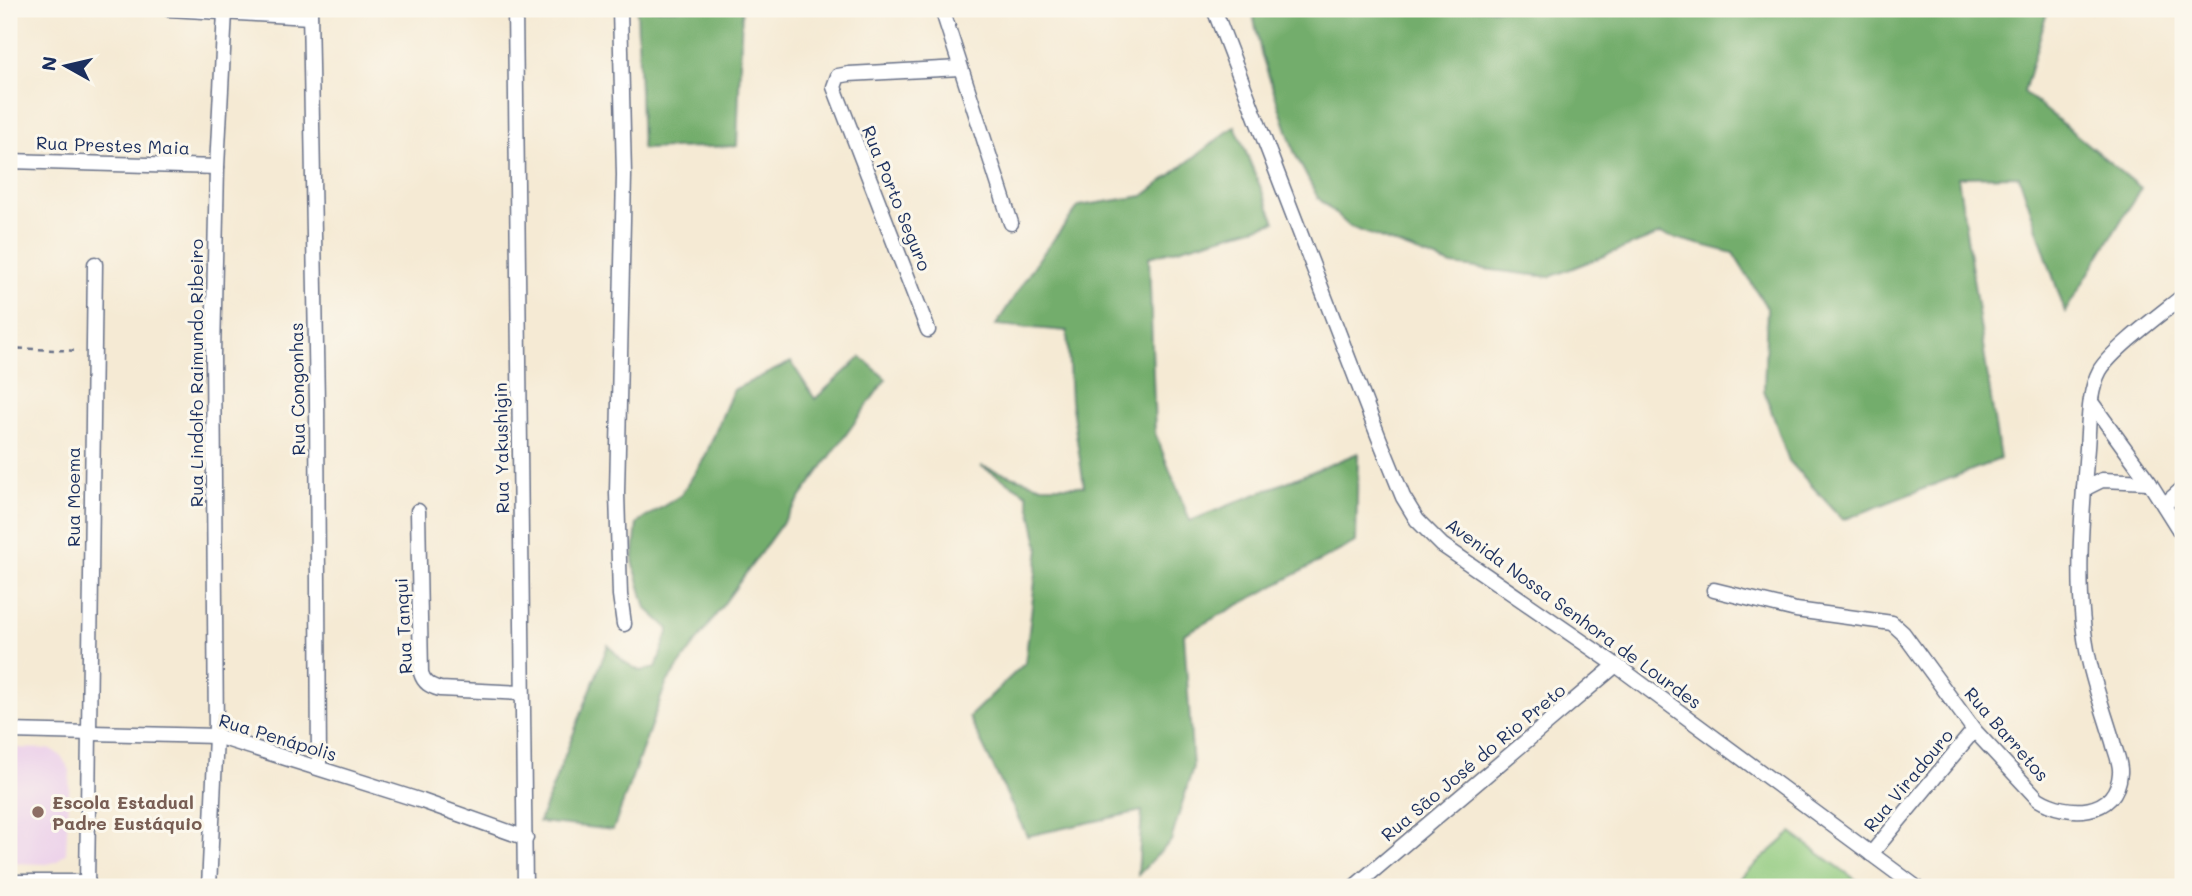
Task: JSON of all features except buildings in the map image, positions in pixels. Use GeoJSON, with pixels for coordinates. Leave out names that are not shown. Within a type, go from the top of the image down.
{"type":"FeatureCollection","features":[{"type":"Feature","properties":{"kind":"street"},"geometry":{"type":"LineString","coordinates":[[169,9],[310,13]]}},
{"type":"Feature","properties":{"kind":"street","name":"Rua Yakushigin"},"geometry":{"type":"LineString","coordinates":[[516,9],[525,887]]}},
{"type":"Feature","properties":{"kind":"street"},"geometry":{"type":"LineString","coordinates":[[620,9],[624,175],[617,493],[620,595],[624,624]]}},
{"type":"Feature","properties":{"kind":"street"},"geometry":{"type":"LineString","coordinates":[[942,9],[1011,223]]}},
{"type":"Feature","properties":{"kind":"street","name":"Avenida Nossa Senhora de Lourdes"},"geometry":{"type":"LineString","coordinates":[[1214,9],[1403,497],[1417,520],[1442,545],[1616,665],[1916,887]]}},
{"type":"Feature","properties":{"kind":"street","name":"Rua Lindolfo Raimundo Ribeiro"},"geometry":{"type":"LineString","coordinates":[[212,886],[216,736],[213,354],[217,167],[225,12]]}},
{"type":"Feature","properties":{"kind":"street","name":"Rua Congonhas"},"geometry":{"type":"LineString","coordinates":[[310,13],[317,404],[319,768]]}},
{"type":"Feature","properties":{"kind":"street","name":"Rua Porto Seguro"},"geometry":{"type":"LineString","coordinates":[[928,330],[836,94],[835,80],[838,76],[849,74],[960,68]]}},
{"type":"Feature","properties":{"kind":"street","name":"Rua Prestes Maia"},"geometry":{"type":"LineString","coordinates":[[9,161],[217,167]]}},
{"type":"Feature","properties":{"kind":"street","name":"Rua Moema"},"geometry":{"type":"LineString","coordinates":[[88,885],[95,264]]}},
{"type":"Feature","properties":{"kind":"street","name":"Rua Barretos"},"geometry":{"type":"LineString","coordinates":[[1714,590],[1796,610],[1892,623],[1903,633],[1974,730],[2038,799],[2050,807],[2075,812],[2088,810],[2112,797],[2120,771],[2089,660],[2082,603],[2084,489],[2091,402],[2099,372],[2109,359],[2183,296]]}},
{"type":"Feature","properties":{"kind":"street"},"geometry":{"type":"LineString","coordinates":[[2091,402],[2149,482],[2183,536]]}},
{"type":"Feature","properties":{"kind":"street"},"geometry":{"type":"LineString","coordinates":[[2084,489],[2102,480],[2149,482]]}},
{"type":"Feature","properties":{"kind":"street"},"geometry":{"type":"LineString","coordinates":[[2164,505],[2183,488]]}},
{"type":"Feature","properties":{"kind":"street","name":"Rua Tanqui"},"geometry":{"type":"LineString","coordinates":[[418,511],[423,680],[440,689],[522,693]]}},
{"type":"Feature","properties":{"kind":"street","name":"Rua São José do Rio Preto"},"geometry":{"type":"LineString","coordinates":[[1354,887],[1616,665]]}},
{"type":"Feature","properties":{"kind":"street","name":"Rua Viradouro"},"geometry":{"type":"LineString","coordinates":[[1871,854],[1974,730]]}},
{"type":"Feature","properties":{"kind":"street","name":"Rua Penápolis"},"geometry":{"type":"LineString","coordinates":[[9,731],[216,736],[422,801],[526,838]]}},
{"type":"Feature","properties":{"kind":"street"},"geometry":{"type":"LineString","coordinates":[[9,882],[88,885]]}},
{"type":"Feature","properties":{"kind":"path"},"geometry":{"type":"LineString","coordinates":[[9,348],[94,352]]}},
{"type":"Feature","properties":{"kind":"shaded area","name":"Escola Estadual Padre Eustáquio"},"geometry":{"type":"Polygon","coordinates":[[[9,748],[51,749],[61,756],[70,770],[66,853],[56,862],[9,863],[9,748]]]}},
{"type":"Feature","properties":{"kind":"green space"},"geometry":{"type":"Polygon","coordinates":[[[637,9],[742,9],[737,146],[642,149],[637,9]]]}},
{"type":"Feature","properties":{"kind":"green space"},"geometry":{"type":"Polygon","coordinates":[[[1252,9],[2048,9],[2024,92],[2141,188],[2065,312],[2019,176],[1958,177],[2000,459],[1843,520],[1789,461],[1764,390],[1767,308],[1733,253],[1660,234],[1550,277],[1452,265],[1350,227],[1318,198],[1295,154],[1261,53],[1252,9]]]}},
{"type":"Feature","properties":{"kind":"green space"},"geometry":{"type":"Polygon","coordinates":[[[1235,126],[1275,222],[1149,257],[1155,433],[1190,521],[1358,453],[1356,542],[1184,634],[1193,767],[1171,841],[1138,875],[1142,811],[1027,836],[969,717],[1025,663],[1039,548],[1027,494],[981,466],[1042,486],[1084,486],[1071,401],[1067,331],[996,325],[1038,260],[1079,206],[1143,196],[1235,126]]]}},
{"type":"Feature","properties":{"kind":"green space"},"geometry":{"type":"Polygon","coordinates":[[[861,357],[886,379],[666,684],[613,830],[539,822],[608,645],[623,661],[640,671],[656,668],[669,629],[646,608],[633,562],[637,523],[681,495],[705,457],[733,390],[791,362],[815,399],[861,357]]]}},
{"type":"Feature","properties":{"kind":"green space"},"geometry":{"type":"Polygon","coordinates":[[[1791,833],[1866,887],[1730,887],[1791,833]]]}},
{"type":"Feature","properties":{"kind":"place","name":"Escola Estadual Padre Eustáquio"},"geometry":{"type":"Point","coordinates":[38,812]}}]}
